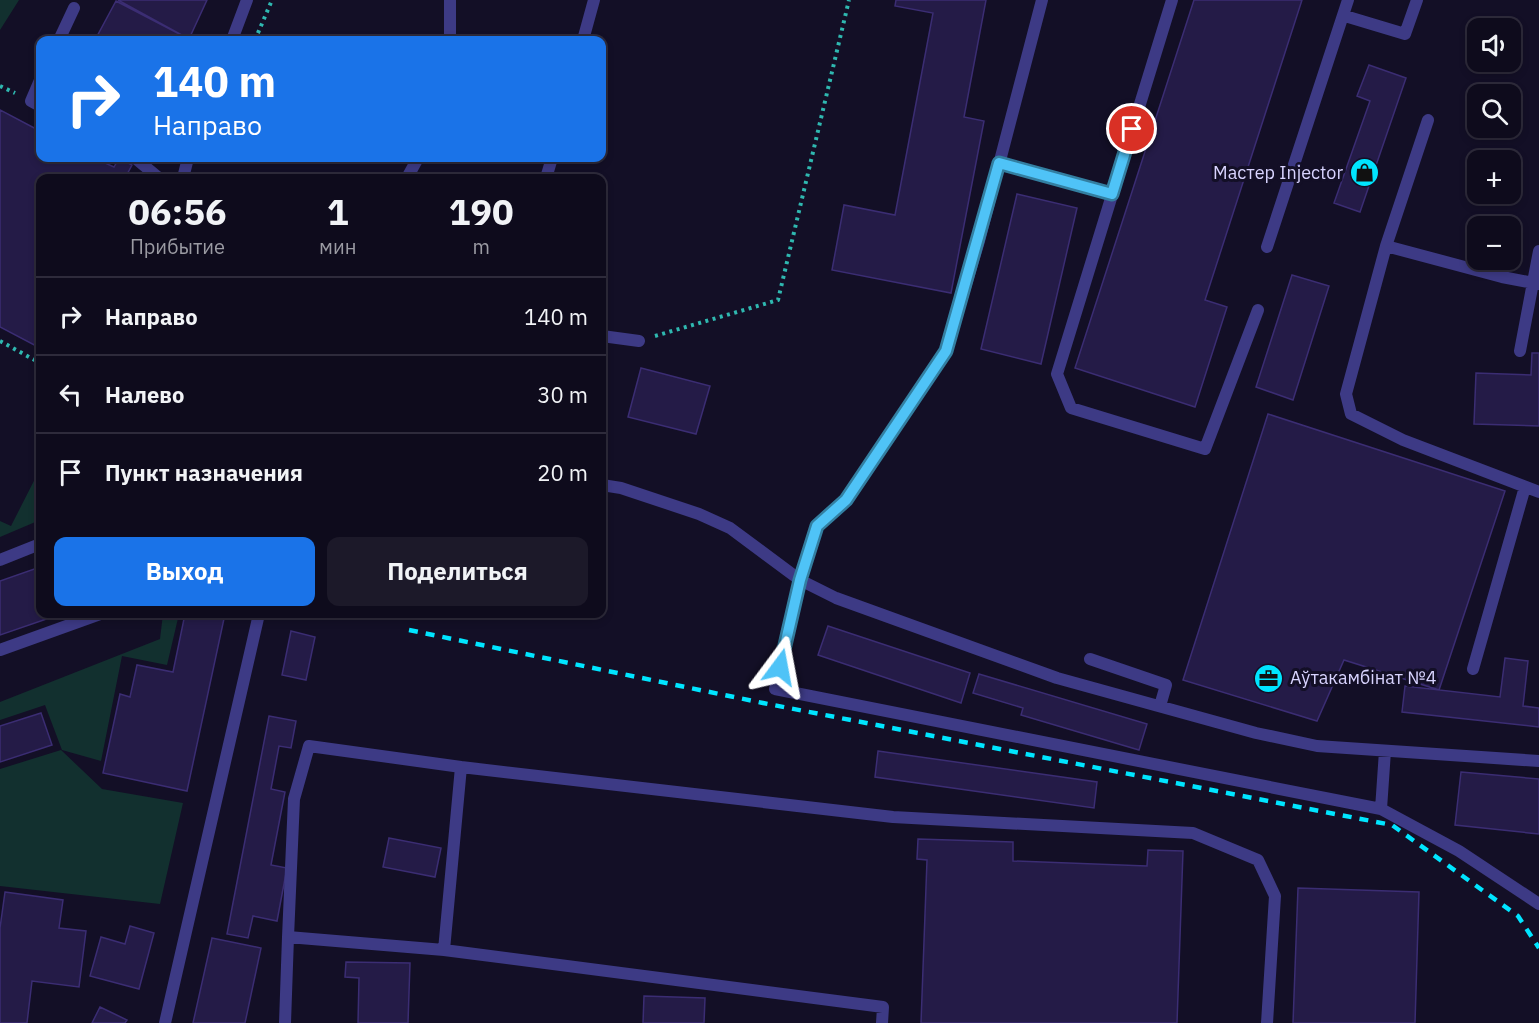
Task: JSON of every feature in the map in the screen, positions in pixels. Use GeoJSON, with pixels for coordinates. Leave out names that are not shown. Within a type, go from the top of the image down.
{"type":"FeatureCollection","features":[{"type":"Feature","properties":{"kind":"lane"},"geometry":{"type":"LineString","coordinates":[[234,36],[247,0]]}},
{"type":"Feature","properties":{"kind":"lane"},"geometry":{"type":"LineString","coordinates":[[450,0],[450,36]]}},
{"type":"Feature","properties":{"kind":"lane"},"geometry":{"type":"LineString","coordinates":[[584,36],[594,0]]}},
{"type":"Feature","properties":{"kind":"lane"},"geometry":{"type":"LineString","coordinates":[[1042,0],[946,351],[846,500],[817,526],[800,580],[775,689],[1381,809],[1459,851],[1539,904]]}},
{"type":"Feature","properties":{"kind":"lane"},"geometry":{"type":"LineString","coordinates":[[1172,0],[1056,374],[1071,408],[1205,449],[1258,310]]}},
{"type":"Feature","properties":{"kind":"lane"},"geometry":{"type":"LineString","coordinates":[[1266,247],[1345,16],[1348,0]]}},
{"type":"Feature","properties":{"kind":"lane"},"geometry":{"type":"LineString","coordinates":[[1345,16],[1405,34],[1417,0]]}},
{"type":"Feature","properties":{"kind":"lane"},"geometry":{"type":"LineString","coordinates":[[61,36],[74,8]]}},
{"type":"Feature","properties":{"kind":"lane"},"geometry":{"type":"LineString","coordinates":[[36,89],[31,101],[36,104]]}},
{"type":"Feature","properties":{"kind":"lane"},"geometry":{"type":"LineString","coordinates":[[1428,120],[1386,246],[1346,394],[1351,414],[1403,440],[1539,492]]}},
{"type":"Feature","properties":{"kind":"lane"},"geometry":{"type":"LineString","coordinates":[[140,162],[154,174]]}},
{"type":"Feature","properties":{"kind":"lane"},"geometry":{"type":"LineString","coordinates":[[999,163],[1112,194]]}},
{"type":"Feature","properties":{"kind":"lane"},"geometry":{"type":"LineString","coordinates":[[1386,246],[1502,277],[1535,283]]}},
{"type":"Feature","properties":{"kind":"lane"},"geometry":{"type":"LineString","coordinates":[[1520,351],[1535,283],[1539,251]]}},
{"type":"Feature","properties":{"kind":"lane"},"geometry":{"type":"LineString","coordinates":[[606,337],[639,341]]}},
{"type":"Feature","properties":{"kind":"lane"},"geometry":{"type":"LineString","coordinates":[[606,486],[621,488],[699,514],[730,528],[800,580],[836,598],[1057,678],[1256,733],[1317,746],[1539,761]]}},
{"type":"Feature","properties":{"kind":"lane"},"geometry":{"type":"LineString","coordinates":[[1473,669],[1526,487]]}},
{"type":"Feature","properties":{"kind":"lane"},"geometry":{"type":"LineString","coordinates":[[0,560],[36,546]]}},
{"type":"Feature","properties":{"kind":"lane"},"geometry":{"type":"LineString","coordinates":[[0,650],[89,618]]}},
{"type":"Feature","properties":{"kind":"lane"},"geometry":{"type":"LineString","coordinates":[[165,1023],[258,618]]}},
{"type":"Feature","properties":{"kind":"lane"},"geometry":{"type":"LineString","coordinates":[[1090,659],[1166,685],[1160,706]]}},
{"type":"Feature","properties":{"kind":"lane"},"geometry":{"type":"LineString","coordinates":[[285,1023],[294,799],[309,746],[461,767],[893,817],[1193,833],[1258,860],[1275,896],[1267,1023]]}},
{"type":"Feature","properties":{"kind":"lane"},"geometry":{"type":"LineString","coordinates":[[1381,809],[1385,751]]}},
{"type":"Feature","properties":{"kind":"lane"},"geometry":{"type":"LineString","coordinates":[[444,950],[461,767]]}},
{"type":"Feature","properties":{"kind":"lane"},"geometry":{"type":"LineString","coordinates":[[288,937],[444,950],[883,1007],[882,1023]]}},
{"type":"Feature","properties":{"kind":"path"},"geometry":{"type":"LineString","coordinates":[[257,36],[272,0]]}},
{"type":"Feature","properties":{"kind":"path"},"geometry":{"type":"LineString","coordinates":[[639,341],[778,300],[849,0]]}},
{"type":"Feature","properties":{"kind":"path"},"geometry":{"type":"LineString","coordinates":[[0,341],[36,361]]}},
{"type":"Feature","properties":{"kind":"green space"},"geometry":{"type":"Polygon","coordinates":[[[0,0],[19,0],[0,30],[0,0]]]}},
{"type":"Feature","properties":{"kind":"green space"},"geometry":{"type":"Polygon","coordinates":[[[36,477],[36,522],[0,537],[0,521],[11,526],[36,477]]]}},
{"type":"Feature","properties":{"kind":"green space"},"geometry":{"type":"Polygon","coordinates":[[[163,618],[178,618],[167,665],[122,656],[101,761],[62,750],[45,705],[0,720],[0,702],[160,639],[163,618]]]}},
{"type":"Feature","properties":{"kind":"green space"},"geometry":{"type":"Polygon","coordinates":[[[61,750],[102,789],[183,803],[160,904],[0,886],[0,769],[61,750]]]}},
{"type":"Feature","properties":{"kind":"building"},"geometry":{"type":"Polygon","coordinates":[[[118,0],[207,0],[190,36],[184,36],[118,0]]]}},
{"type":"Feature","properties":{"kind":"building"},"geometry":{"type":"Polygon","coordinates":[[[896,0],[986,0],[964,117],[984,121],[951,293],[832,270],[844,205],[895,215],[933,13],[895,6],[896,0]]]}},
{"type":"Feature","properties":{"kind":"building"},"geometry":{"type":"Polygon","coordinates":[[[1194,0],[1302,0],[1205,300],[1227,307],[1195,407],[1075,368],[1194,0]]]}},
{"type":"Feature","properties":{"kind":"building"},"geometry":{"type":"Polygon","coordinates":[[[116,1],[183,36],[97,36],[116,1]]]}},
{"type":"Feature","properties":{"kind":"building"},"geometry":{"type":"Polygon","coordinates":[[[1369,65],[1406,78],[1360,212],[1334,203],[1370,101],[1357,96],[1369,65]]]}},
{"type":"Feature","properties":{"kind":"building"},"geometry":{"type":"Polygon","coordinates":[[[0,110],[36,129],[36,162],[103,162],[114,167],[117,162],[126,162],[132,165],[127,174],[36,174],[36,346],[0,327],[0,110]]]}},
{"type":"Feature","properties":{"kind":"building"},"geometry":{"type":"Polygon","coordinates":[[[1017,194],[1077,208],[1041,364],[981,349],[1017,194]]]}},
{"type":"Feature","properties":{"kind":"building"},"geometry":{"type":"Polygon","coordinates":[[[1292,275],[1329,286],[1293,400],[1256,387],[1292,275]]]}},
{"type":"Feature","properties":{"kind":"building"},"geometry":{"type":"Polygon","coordinates":[[[1532,353],[1539,353],[1539,426],[1474,424],[1476,373],[1531,375],[1532,353]]]}},
{"type":"Feature","properties":{"kind":"building"},"geometry":{"type":"Polygon","coordinates":[[[641,368],[710,386],[696,434],[628,417],[641,368]]]}},
{"type":"Feature","properties":{"kind":"building"},"geometry":{"type":"Polygon","coordinates":[[[1268,414],[1505,491],[1439,690],[1344,660],[1317,721],[1183,680],[1268,414]]]}},
{"type":"Feature","properties":{"kind":"building"},"geometry":{"type":"Polygon","coordinates":[[[36,568],[36,618],[49,618],[0,635],[0,581],[36,568]]]}},
{"type":"Feature","properties":{"kind":"building"},"geometry":{"type":"Polygon","coordinates":[[[184,618],[224,618],[187,791],[103,773],[120,694],[130,697],[137,665],[173,672],[184,618]]]}},
{"type":"Feature","properties":{"kind":"building"},"geometry":{"type":"Polygon","coordinates":[[[828,626],[970,673],[961,703],[818,655],[828,626]]]}},
{"type":"Feature","properties":{"kind":"building"},"geometry":{"type":"Polygon","coordinates":[[[291,631],[315,637],[306,680],[282,675],[291,631]]]}},
{"type":"Feature","properties":{"kind":"building"},"geometry":{"type":"Polygon","coordinates":[[[1505,658],[1528,661],[1523,706],[1539,708],[1539,727],[1402,712],[1405,686],[1500,697],[1505,658]]]}},
{"type":"Feature","properties":{"kind":"building"},"geometry":{"type":"Polygon","coordinates":[[[979,674],[1147,724],[1139,750],[1021,715],[1023,708],[973,693],[979,674]]]}},
{"type":"Feature","properties":{"kind":"building"},"geometry":{"type":"Polygon","coordinates":[[[41,713],[52,745],[0,762],[0,726],[41,713]]]}},
{"type":"Feature","properties":{"kind":"building"},"geometry":{"type":"Polygon","coordinates":[[[269,716],[296,721],[291,748],[279,746],[271,789],[285,792],[271,865],[287,868],[277,921],[253,916],[248,938],[227,934],[269,716]]]}},
{"type":"Feature","properties":{"kind":"building"},"geometry":{"type":"Polygon","coordinates":[[[878,751],[1097,782],[1094,808],[875,777],[878,751]]]}},
{"type":"Feature","properties":{"kind":"building"},"geometry":{"type":"Polygon","coordinates":[[[1461,772],[1539,779],[1539,834],[1455,825],[1461,772]]]}},
{"type":"Feature","properties":{"kind":"building"},"geometry":{"type":"Polygon","coordinates":[[[389,838],[441,848],[435,877],[383,867],[389,838]]]}},
{"type":"Feature","properties":{"kind":"building"},"geometry":{"type":"Polygon","coordinates":[[[918,839],[1013,842],[1013,861],[1147,866],[1148,850],[1183,851],[1177,1023],[921,1023],[927,860],[917,859],[918,839]]]}},
{"type":"Feature","properties":{"kind":"building"},"geometry":{"type":"Polygon","coordinates":[[[1298,888],[1419,892],[1415,1023],[1293,1023],[1298,888]]]}},
{"type":"Feature","properties":{"kind":"building"},"geometry":{"type":"Polygon","coordinates":[[[5,892],[63,900],[59,928],[86,931],[79,987],[32,981],[27,1023],[0,1023],[0,928],[5,892]]]}},
{"type":"Feature","properties":{"kind":"building"},"geometry":{"type":"Polygon","coordinates":[[[130,926],[154,933],[139,989],[90,976],[101,937],[125,944],[130,926]]]}},
{"type":"Feature","properties":{"kind":"building"},"geometry":{"type":"Polygon","coordinates":[[[212,938],[261,948],[245,1023],[193,1023],[212,938]]]}},
{"type":"Feature","properties":{"kind":"building"},"geometry":{"type":"Polygon","coordinates":[[[346,962],[410,963],[408,1023],[358,1023],[359,978],[345,977],[346,962]]]}},
{"type":"Feature","properties":{"kind":"building"},"geometry":{"type":"Polygon","coordinates":[[[644,996],[705,998],[704,1023],[643,1023],[644,996]]]}},
{"type":"Feature","properties":{"kind":"building"},"geometry":{"type":"Polygon","coordinates":[[[100,1007],[127,1020],[125,1023],[92,1023],[100,1007]]]}},
{"type":"Feature","properties":{"kind":"railway"},"geometry":{"type":"LineString","coordinates":[[409,630],[763,703],[1392,825],[1518,916],[1539,948]]}},
{"type":"Feature","properties":{"kind":"place","name":"Мастер Injector"},"geometry":{"type":"Point","coordinates":[1364,173]}},
{"type":"Feature","properties":{"kind":"place","name":"Аўтакамбінат №4"},"geometry":{"type":"Point","coordinates":[1269,678]}},
{"type":"Feature","properties":{"kind":"route"},"geometry":{"type":"LineString","coordinates":[[780,667],[800,580],[817,526],[846,500],[946,351],[979,241],[999,163],[1112,194],[1132,129]]}}]}
